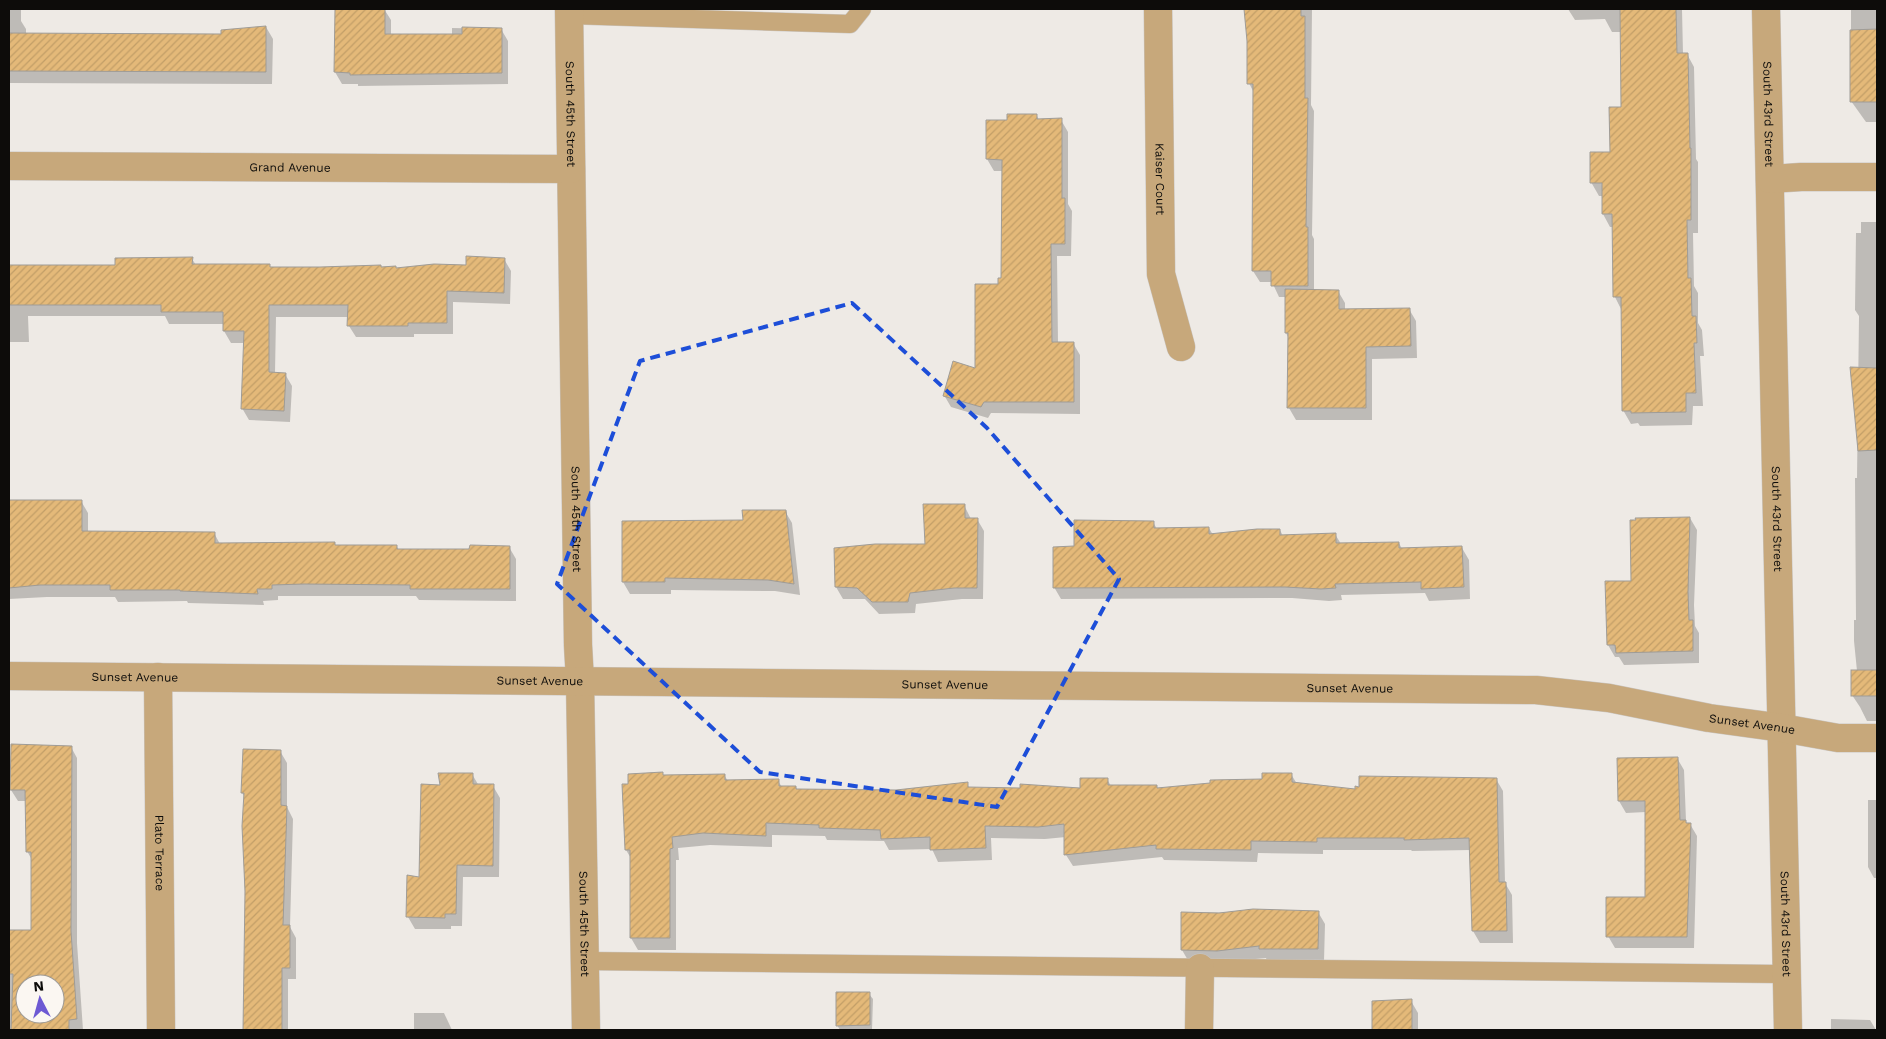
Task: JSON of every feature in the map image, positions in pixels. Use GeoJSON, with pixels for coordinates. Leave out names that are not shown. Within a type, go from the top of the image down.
{"type":"FeatureCollection","features":[{"type":"Feature","properties":{"kind":"street","name":"Kaiser Court"},"geometry":{"type":"LineString","coordinates":[[1158,9],[1161,274],[1180,347]]}},
{"type":"Feature","properties":{"kind":"street","name":"South 43rd Street"},"geometry":{"type":"LineString","coordinates":[[1766,9],[1788,1030]]}},
{"type":"Feature","properties":{"kind":"street","name":"South 45th Street"},"geometry":{"type":"LineString","coordinates":[[569,12],[586,1030]]}},
{"type":"Feature","properties":{"kind":"street","name":"Grand Avenue"},"geometry":{"type":"LineString","coordinates":[[9,166],[571,169]]}},
{"type":"Feature","properties":{"kind":"street"},"geometry":{"type":"LineString","coordinates":[[1770,179],[1800,176],[1877,177]]}},
{"type":"Feature","properties":{"kind":"street","name":"Sunset Avenue"},"geometry":{"type":"LineString","coordinates":[[9,676],[1536,690],[1609,698],[1709,718],[1838,738],[1877,738]]}},
{"type":"Feature","properties":{"kind":"street","name":"Plato Terrace"},"geometry":{"type":"LineString","coordinates":[[158,677],[161,1030]]}},
{"type":"Feature","properties":{"kind":"street"},"geometry":{"type":"LineString","coordinates":[[1199,1030],[1200,968]]}},
{"type":"Feature","properties":{"kind":"lane"},"geometry":{"type":"LineString","coordinates":[[569,12],[850,24],[862,9]]}},
{"type":"Feature","properties":{"kind":"lane"},"geometry":{"type":"LineString","coordinates":[[585,961],[1787,974]]}},
{"type":"Feature","properties":{"kind":"highlighted area"},"geometry":{"type":"Polygon","coordinates":[[[852,303],[987,428],[1119,579],[997,807],[760,772],[557,584],[640,361],[852,303]]]}},
{"type":"Feature","properties":{"kind":"building"},"geometry":{"type":"Polygon","coordinates":[[[335,9],[385,9],[385,34],[462,34],[462,27],[502,28],[502,73],[350,75],[350,73],[334,72],[335,9]]]}},
{"type":"Feature","properties":{"kind":"building"},"geometry":{"type":"Polygon","coordinates":[[[1244,9],[1301,9],[1301,16],[1305,16],[1305,98],[1308,98],[1306,227],[1308,227],[1308,286],[1271,286],[1271,271],[1252,271],[1253,84],[1247,84],[1247,41],[1244,9]]]}},
{"type":"Feature","properties":{"kind":"building"},"geometry":{"type":"Polygon","coordinates":[[[1620,9],[1676,9],[1677,53],[1688,53],[1691,220],[1687,220],[1688,278],[1691,278],[1692,316],[1696,316],[1697,343],[1694,343],[1696,393],[1686,393],[1686,412],[1631,413],[1631,411],[1622,411],[1621,297],[1613,297],[1612,214],[1602,214],[1602,183],[1590,183],[1590,152],[1610,152],[1609,107],[1621,107],[1620,9]]]}},
{"type":"Feature","properties":{"kind":"building"},"geometry":{"type":"Polygon","coordinates":[[[266,26],[266,72],[9,71],[9,33],[221,34],[221,30],[266,26]]]}},
{"type":"Feature","properties":{"kind":"building"},"geometry":{"type":"Polygon","coordinates":[[[1877,29],[1877,102],[1850,102],[1850,30],[1877,29]]]}},
{"type":"Feature","properties":{"kind":"building"},"geometry":{"type":"Polygon","coordinates":[[[1007,114],[1037,114],[1037,119],[1062,118],[1062,198],[1065,198],[1065,244],[1051,244],[1052,342],[1074,342],[1074,402],[984,402],[981,407],[943,396],[953,361],[975,368],[975,284],[998,284],[998,278],[1001,278],[1002,160],[986,159],[986,120],[1007,120],[1007,114]]]}},
{"type":"Feature","properties":{"kind":"building"},"geometry":{"type":"Polygon","coordinates":[[[466,256],[505,258],[504,293],[447,291],[447,323],[408,323],[408,326],[347,326],[348,305],[269,305],[269,372],[286,373],[284,411],[241,409],[244,331],[223,331],[223,312],[161,312],[161,305],[9,305],[9,265],[115,265],[115,258],[193,257],[192,264],[270,264],[270,267],[381,265],[381,267],[396,266],[396,268],[434,264],[466,265],[466,256]]]}},
{"type":"Feature","properties":{"kind":"building"},"geometry":{"type":"Polygon","coordinates":[[[1285,289],[1339,290],[1339,309],[1410,308],[1411,346],[1366,347],[1366,408],[1287,408],[1288,333],[1285,333],[1285,289]]]}},
{"type":"Feature","properties":{"kind":"building"},"geometry":{"type":"Polygon","coordinates":[[[1850,367],[1877,368],[1877,450],[1858,451],[1850,367]]]}},
{"type":"Feature","properties":{"kind":"building"},"geometry":{"type":"Polygon","coordinates":[[[9,500],[82,500],[82,531],[215,532],[215,543],[335,542],[335,545],[397,545],[397,549],[469,549],[470,545],[510,546],[510,589],[410,589],[410,585],[304,584],[272,585],[272,589],[257,589],[258,594],[180,590],[110,590],[110,585],[40,585],[9,588],[9,500]]]}},
{"type":"Feature","properties":{"kind":"building"},"geometry":{"type":"Polygon","coordinates":[[[923,504],[965,504],[965,518],[978,518],[977,588],[954,588],[910,593],[908,602],[872,602],[857,588],[835,587],[834,548],[875,544],[925,544],[923,504]]]}},
{"type":"Feature","properties":{"kind":"building"},"geometry":{"type":"Polygon","coordinates":[[[742,510],[786,510],[794,584],[768,580],[665,578],[665,582],[622,582],[622,521],[743,520],[742,510]]]}},
{"type":"Feature","properties":{"kind":"building"},"geometry":{"type":"Polygon","coordinates":[[[1690,517],[1688,592],[1689,620],[1693,620],[1693,651],[1616,653],[1615,645],[1607,645],[1605,581],[1631,581],[1630,520],[1636,520],[1635,518],[1690,517]]]}},
{"type":"Feature","properties":{"kind":"building"},"geometry":{"type":"Polygon","coordinates":[[[1074,520],[1154,521],[1154,528],[1209,527],[1209,534],[1257,529],[1280,529],[1280,535],[1336,533],[1336,543],[1399,542],[1399,548],[1462,546],[1464,587],[1421,589],[1421,582],[1335,584],[1336,588],[1321,589],[1285,587],[1053,588],[1053,547],[1074,546],[1074,520]]]}},
{"type":"Feature","properties":{"kind":"building"},"geometry":{"type":"Polygon","coordinates":[[[1851,670],[1877,670],[1877,696],[1851,696],[1851,670]]]}},
{"type":"Feature","properties":{"kind":"building"},"geometry":{"type":"Polygon","coordinates":[[[11,744],[72,746],[71,931],[77,1019],[69,1020],[69,1030],[11,1030],[13,974],[9,974],[9,930],[31,930],[31,852],[26,852],[25,790],[10,790],[11,744]]]}},
{"type":"Feature","properties":{"kind":"building"},"geometry":{"type":"Polygon","coordinates":[[[243,749],[281,750],[281,805],[287,806],[283,925],[290,925],[290,968],[282,968],[282,1030],[243,1030],[245,891],[242,826],[244,793],[241,793],[243,749]]]}},
{"type":"Feature","properties":{"kind":"building"},"geometry":{"type":"Polygon","coordinates":[[[1678,757],[1680,820],[1686,820],[1686,823],[1691,823],[1687,937],[1606,937],[1606,897],[1645,897],[1645,801],[1618,801],[1617,758],[1678,757]]]}},
{"type":"Feature","properties":{"kind":"building"},"geometry":{"type":"Polygon","coordinates":[[[663,772],[663,775],[725,774],[725,780],[779,779],[779,786],[796,786],[796,789],[896,790],[968,782],[968,787],[1020,788],[1020,784],[1080,788],[1080,778],[1108,778],[1108,785],[1157,785],[1157,788],[1210,783],[1210,780],[1262,779],[1262,773],[1292,773],[1292,782],[1355,789],[1355,786],[1359,787],[1359,776],[1497,778],[1499,882],[1506,882],[1507,931],[1472,931],[1469,838],[1404,840],[1404,838],[1317,838],[1317,842],[1251,841],[1251,850],[1156,849],[1156,845],[1064,855],[1064,824],[1038,827],[985,826],[986,848],[930,850],[930,837],[881,839],[880,830],[819,828],[819,825],[766,823],[766,836],[703,833],[672,837],[673,848],[670,849],[670,938],[630,938],[630,850],[625,850],[622,784],[628,784],[628,774],[663,772]]]}},
{"type":"Feature","properties":{"kind":"building"},"geometry":{"type":"Polygon","coordinates":[[[438,773],[473,773],[473,784],[494,784],[493,866],[457,865],[456,914],[445,914],[445,918],[406,917],[407,875],[419,877],[421,784],[440,785],[438,773]]]}},
{"type":"Feature","properties":{"kind":"building"},"geometry":{"type":"Polygon","coordinates":[[[1253,909],[1319,911],[1318,949],[1259,949],[1259,946],[1217,951],[1181,950],[1181,912],[1219,913],[1253,909]]]}},
{"type":"Feature","properties":{"kind":"building"},"geometry":{"type":"Polygon","coordinates":[[[836,992],[870,992],[870,1025],[836,1026],[836,992]]]}},
{"type":"Feature","properties":{"kind":"building"},"geometry":{"type":"Polygon","coordinates":[[[1412,999],[1412,1030],[1372,1030],[1372,1001],[1412,999]]]}}]}
